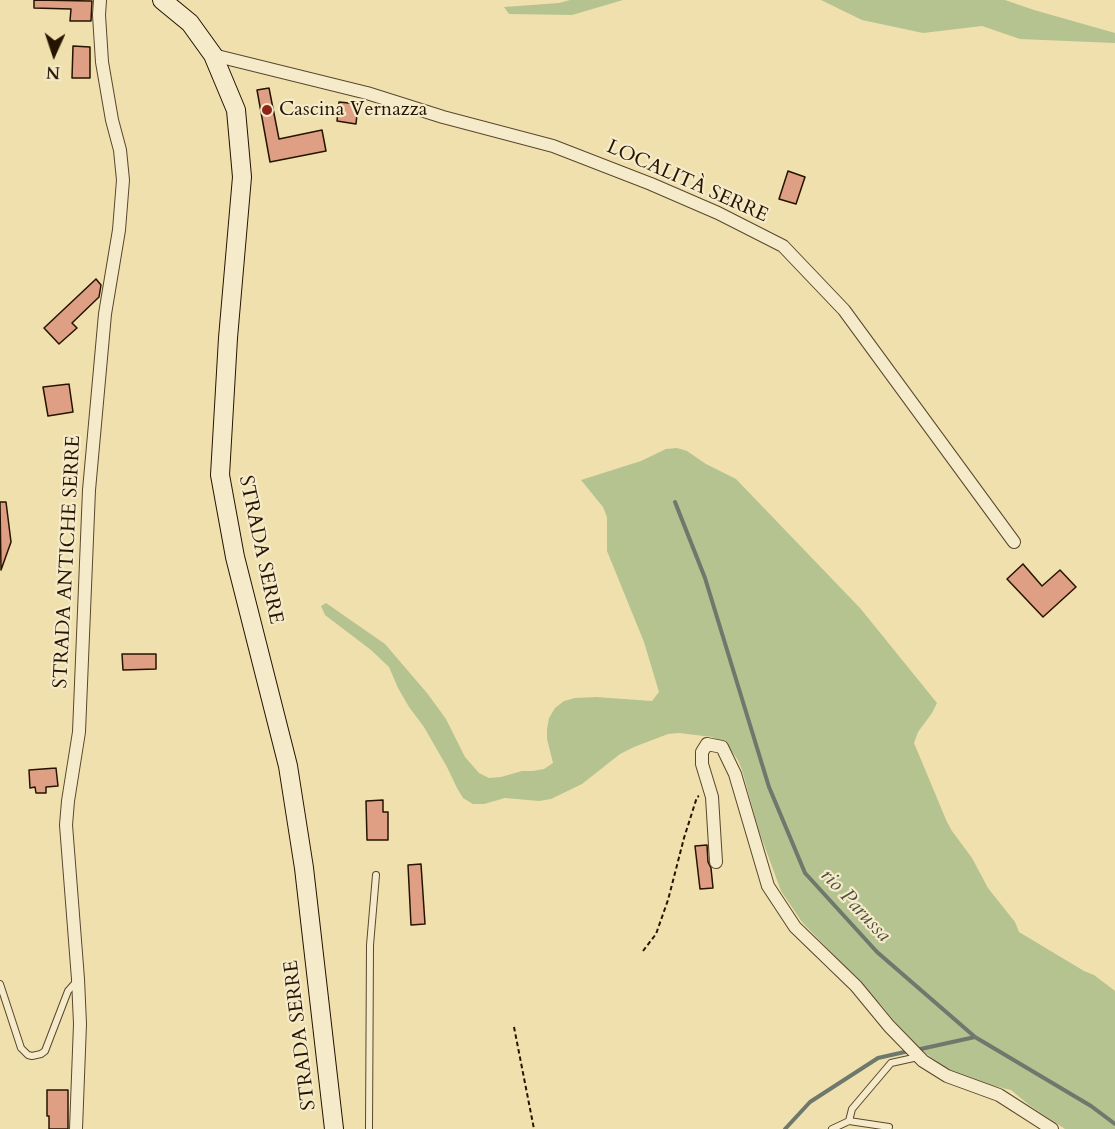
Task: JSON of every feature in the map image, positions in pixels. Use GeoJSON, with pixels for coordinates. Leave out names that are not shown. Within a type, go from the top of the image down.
{"type":"FeatureCollection","features":[{"type":"Feature","properties":{"kind":"main road","name":"STRADA SERRE"},"geometry":{"type":"LineString","coordinates":[[162,0],[190,23],[213,55],[236,110],[242,177],[228,339],[220,475],[235,557],[288,766],[304,868],[334,1129]]}},
{"type":"Feature","properties":{"kind":"street","name":"STRADA ANTICHE SERRE"},"geometry":{"type":"LineString","coordinates":[[76,1129],[80,1024],[66,825],[79,732],[89,490],[103,330],[119,230],[123,180],[120,150],[112,120],[102,62],[100,0]]}},
{"type":"Feature","properties":{"kind":"street","name":"LOCALITÀ SERRE"},"geometry":{"type":"LineString","coordinates":[[213,55],[367,93],[443,117],[553,146],[718,213],[783,246],[844,310],[1014,542]]}},
{"type":"Feature","properties":{"kind":"street"},"geometry":{"type":"LineString","coordinates":[[716,862],[712,797],[702,764],[702,752],[707,744],[722,747],[735,774],[768,886],[795,927],[856,986],[889,1026],[923,1061],[947,1076],[999,1095],[1052,1129]]}},
{"type":"Feature","properties":{"kind":"lane"},"geometry":{"type":"LineString","coordinates":[[369,1129],[370,945],[376,876]]}},
{"type":"Feature","properties":{"kind":"lane"},"geometry":{"type":"LineString","coordinates":[[0,984],[21,1048],[28,1055],[37,1056],[47,1047],[68,991],[78,979]]}},
{"type":"Feature","properties":{"kind":"lane"},"geometry":{"type":"LineString","coordinates":[[849,1121],[852,1109],[891,1063],[919,1056]]}},
{"type":"Feature","properties":{"kind":"lane"},"geometry":{"type":"LineString","coordinates":[[832,1129],[849,1121],[889,1127]]}},
{"type":"Feature","properties":{"kind":"path"},"geometry":{"type":"LineString","coordinates":[[643,951],[656,934],[665,909],[697,796],[710,791]]}},
{"type":"Feature","properties":{"kind":"path"},"geometry":{"type":"LineString","coordinates":[[514,1027],[534,1129]]}},
{"type":"Feature","properties":{"kind":"green space"},"geometry":{"type":"Polygon","coordinates":[[[570,0],[623,0],[572,15],[509,14],[504,7],[559,3],[570,0]]]}},
{"type":"Feature","properties":{"kind":"green space"},"geometry":{"type":"Polygon","coordinates":[[[821,0],[1005,0],[1115,33],[1115,43],[1020,39],[982,26],[923,33],[862,20],[821,0]]]}},
{"type":"Feature","properties":{"kind":"green space"},"geometry":{"type":"Polygon","coordinates":[[[677,448],[687,451],[706,464],[736,479],[860,608],[937,703],[918,732],[914,743],[952,831],[972,858],[988,888],[1015,922],[1019,932],[1094,975],[1115,991],[1115,1129],[1065,1129],[1011,1090],[977,1082],[948,1070],[912,1043],[883,1007],[802,922],[781,891],[759,831],[738,760],[721,741],[712,737],[668,734],[620,754],[582,784],[551,799],[539,801],[505,798],[484,804],[473,804],[463,798],[424,727],[398,688],[389,667],[371,650],[325,615],[321,606],[326,603],[385,644],[446,719],[465,757],[479,773],[489,778],[544,769],[553,763],[547,739],[549,718],[555,708],[564,701],[596,697],[652,701],[659,692],[644,642],[607,551],[607,517],[603,507],[581,480],[641,461],[666,449],[677,448]]]}},
{"type":"Feature","properties":{"kind":"building"},"geometry":{"type":"Polygon","coordinates":[[[34,0],[92,1],[91,21],[70,21],[71,9],[34,8],[34,0]]]}},
{"type":"Feature","properties":{"kind":"building"},"geometry":{"type":"Polygon","coordinates":[[[73,46],[90,47],[90,78],[72,78],[73,46]]]}},
{"type":"Feature","properties":{"kind":"building","name":"Cascina Vernazza"},"geometry":{"type":"Polygon","coordinates":[[[269,88],[279,139],[322,130],[326,151],[270,162],[257,90],[269,88]]]}},
{"type":"Feature","properties":{"kind":"building"},"geometry":{"type":"Polygon","coordinates":[[[339,102],[358,104],[356,124],[337,121],[339,102]]]}},
{"type":"Feature","properties":{"kind":"building"},"geometry":{"type":"Polygon","coordinates":[[[788,171],[805,177],[796,204],[779,199],[788,171]]]}},
{"type":"Feature","properties":{"kind":"building"},"geometry":{"type":"Polygon","coordinates":[[[96,279],[101,285],[99,297],[72,323],[77,328],[59,344],[44,328],[96,279]]]}},
{"type":"Feature","properties":{"kind":"building"},"geometry":{"type":"Polygon","coordinates":[[[69,384],[73,412],[48,416],[43,387],[69,384]]]}},
{"type":"Feature","properties":{"kind":"building"},"geometry":{"type":"Polygon","coordinates":[[[0,502],[6,502],[11,542],[1,570],[0,502]]]}},
{"type":"Feature","properties":{"kind":"building"},"geometry":{"type":"Polygon","coordinates":[[[1023,564],[1042,586],[1060,570],[1076,587],[1043,617],[1007,579],[1023,564]]]}},
{"type":"Feature","properties":{"kind":"building"},"geometry":{"type":"Polygon","coordinates":[[[122,654],[156,654],[156,669],[123,670],[122,654]]]}},
{"type":"Feature","properties":{"kind":"building"},"geometry":{"type":"Polygon","coordinates":[[[56,768],[58,786],[46,787],[46,793],[36,793],[35,787],[30,788],[29,770],[56,768]]]}},
{"type":"Feature","properties":{"kind":"building"},"geometry":{"type":"Polygon","coordinates":[[[383,800],[383,812],[388,812],[388,840],[367,840],[366,801],[383,800]]]}},
{"type":"Feature","properties":{"kind":"building"},"geometry":{"type":"Polygon","coordinates":[[[707,845],[713,888],[700,889],[695,846],[707,845]]]}},
{"type":"Feature","properties":{"kind":"building"},"geometry":{"type":"Polygon","coordinates":[[[421,864],[425,924],[411,925],[408,865],[421,864]]]}},
{"type":"Feature","properties":{"kind":"building"},"geometry":{"type":"Polygon","coordinates":[[[47,1090],[68,1090],[68,1129],[49,1129],[47,1090]]]}},
{"type":"Feature","properties":{"kind":"waterway","name":"rio Parussa"},"geometry":{"type":"LineString","coordinates":[[675,502],[705,578],[769,787],[805,873],[877,952],[975,1037],[1091,1106],[1115,1124]]}},
{"type":"Feature","properties":{"kind":"waterway"},"geometry":{"type":"LineString","coordinates":[[916,1050],[975,1037]]}},
{"type":"Feature","properties":{"kind":"waterway"},"geometry":{"type":"LineString","coordinates":[[785,1129],[810,1102],[878,1058],[909,1051]]}},
{"type":"Feature","properties":{"kind":"place","name":"Cascina Vernazza"},"geometry":{"type":"Point","coordinates":[267,110]}}]}
